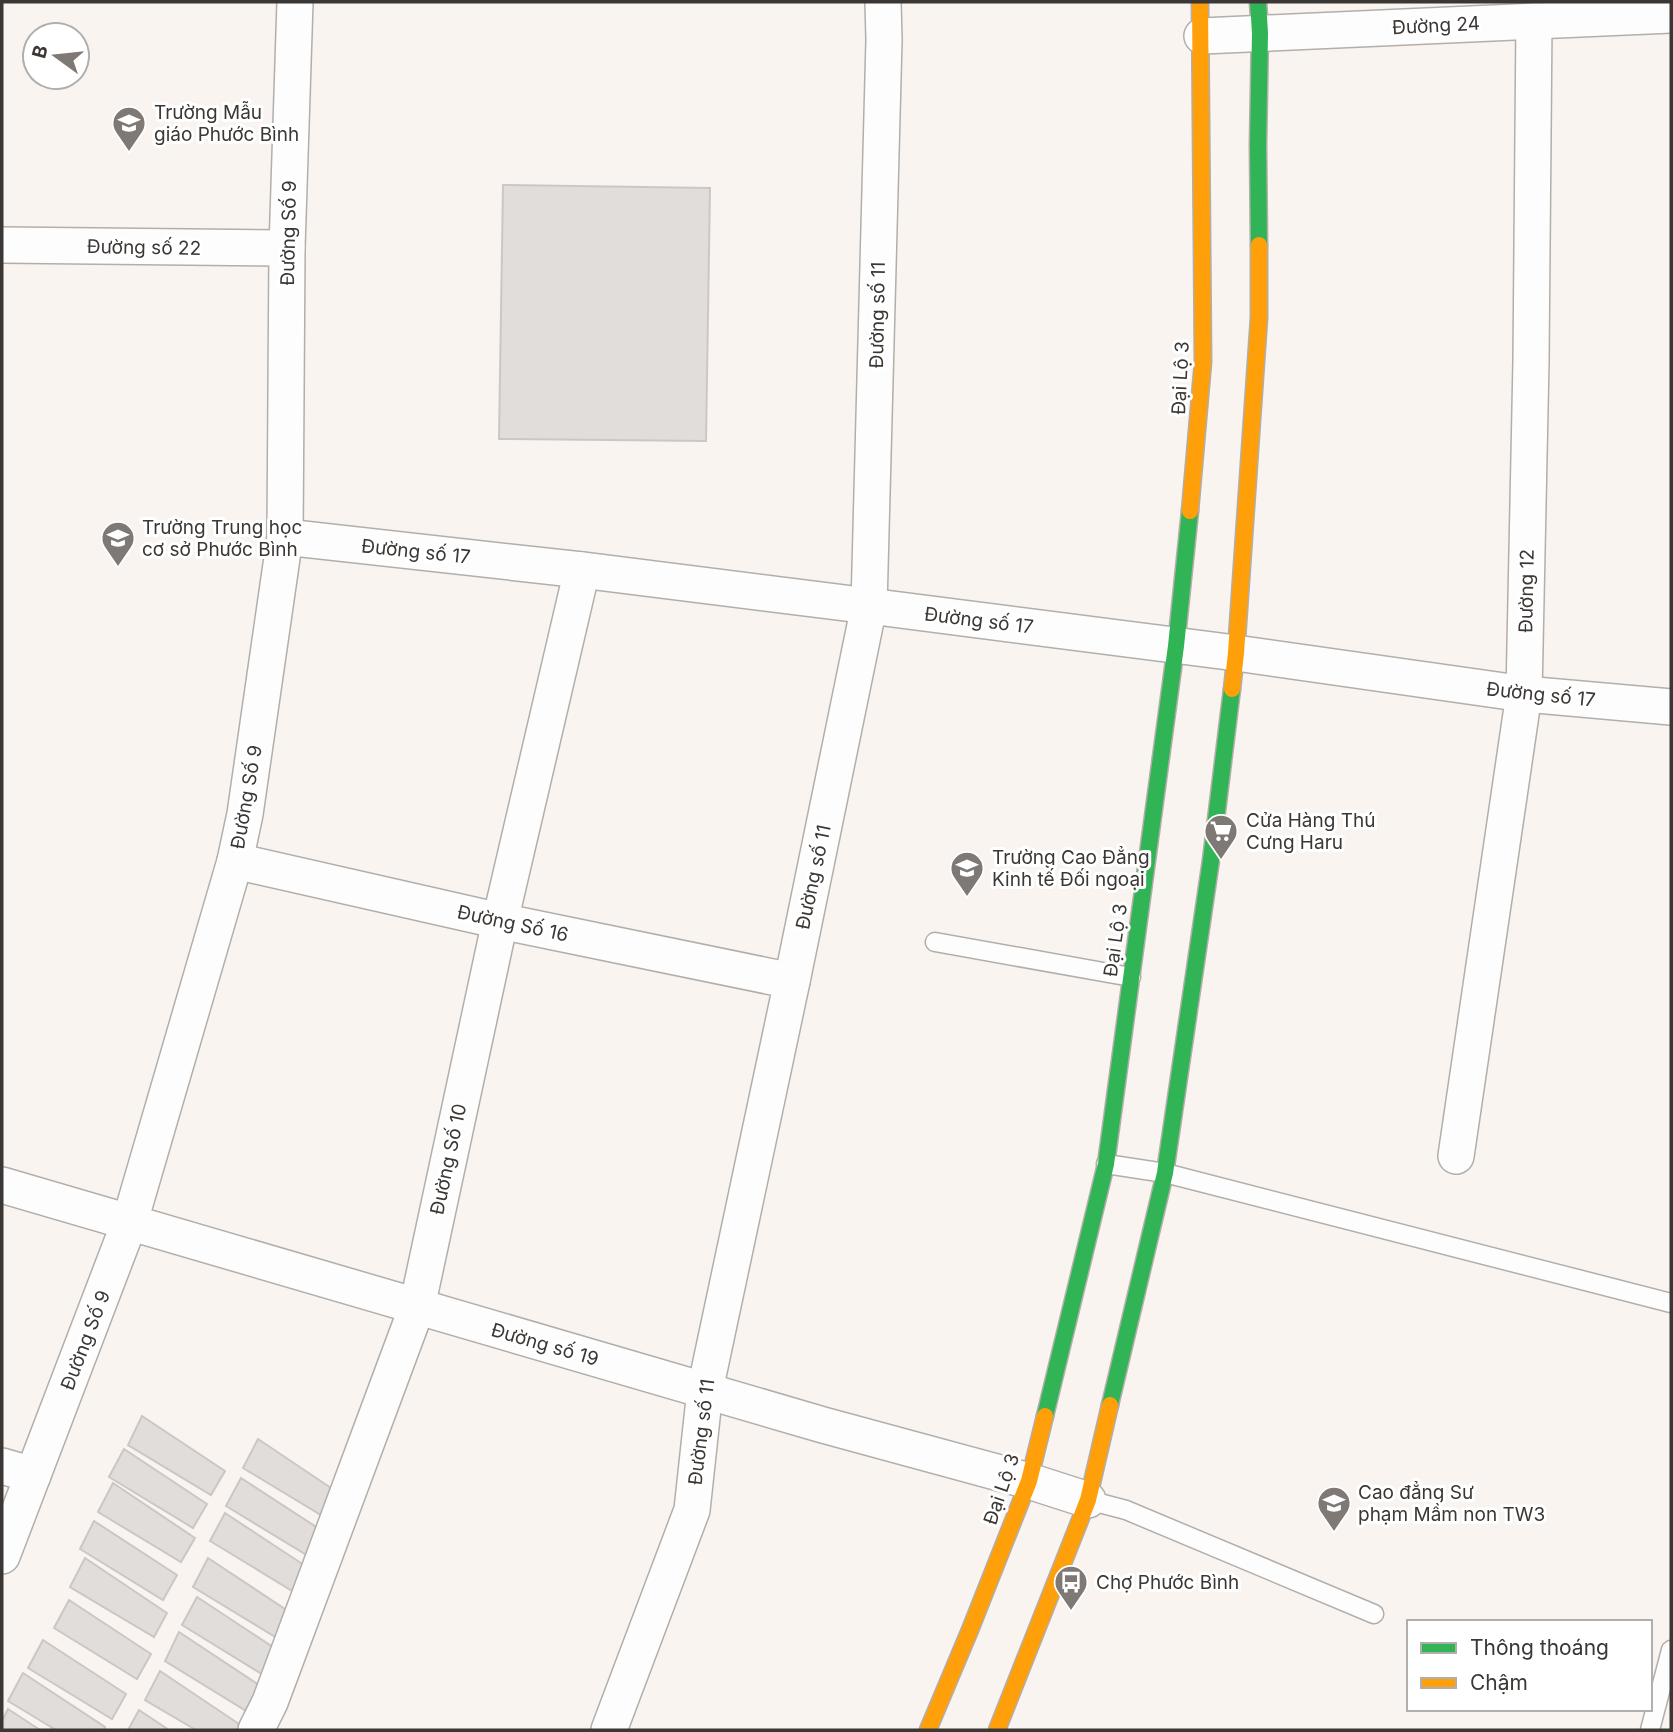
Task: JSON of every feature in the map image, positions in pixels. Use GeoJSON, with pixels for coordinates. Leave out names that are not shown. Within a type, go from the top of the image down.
{"type":"FeatureCollection","features":[{"type":"Feature","properties":{"kind":"street","name":"Đường Số 9"},"geometry":{"type":"LineString","coordinates":[[2,1556],[18,1471],[130,1222],[235,861],[245,814],[285,537],[287,248],[295,2]]}},
{"type":"Feature","properties":{"kind":"street","name":"Đường số 11"},"geometry":{"type":"LineString","coordinates":[[609,1730],[692,1510],[705,1390],[869,606],[883,2]]}},
{"type":"Feature","properties":{"kind":"street","name":"Đại Lộ 3"},"geometry":{"type":"LineString","coordinates":[[928,1730],[1029,1481],[1106,1164],[1176,646],[1203,362],[1200,2]]}},
{"type":"Feature","properties":{"kind":"street","name":"Đường 24"},"geometry":{"type":"LineString","coordinates":[[1202,36],[1259,18],[1534,21],[1671,15]]}},
{"type":"Feature","properties":{"kind":"street"},"geometry":{"type":"LineString","coordinates":[[997,1730],[1088,1500],[1165,1173],[1211,860],[1236,653],[1259,318],[1259,18]]}},
{"type":"Feature","properties":{"kind":"street","name":"Đường 12"},"geometry":{"type":"LineString","coordinates":[[1456,1156],[1524,694],[1534,21]]}},
{"type":"Feature","properties":{"kind":"street","name":"Đường số 22"},"geometry":{"type":"LineString","coordinates":[[2,245],[287,248]]}},
{"type":"Feature","properties":{"kind":"street","name":"Đường số 17"},"geometry":{"type":"LineString","coordinates":[[285,537],[869,606],[1236,653],[1524,694],[1671,707]]}},
{"type":"Feature","properties":{"kind":"street","name":"Đường Số 10"},"geometry":{"type":"LineString","coordinates":[[256,1730],[270,1702],[417,1307],[500,920],[582,570]]}},
{"type":"Feature","properties":{"kind":"street","name":"Đường Số 16"},"geometry":{"type":"LineString","coordinates":[[235,861],[792,981]]}},
{"type":"Feature","properties":{"kind":"street","name":"Đường số 19"},"geometry":{"type":"LineString","coordinates":[[2,1185],[1088,1500]]}},
{"type":"Feature","properties":{"kind":"lane"},"geometry":{"type":"LineString","coordinates":[[935,943],[1131,977]]}},
{"type":"Feature","properties":{"kind":"lane"},"geometry":{"type":"LineString","coordinates":[[1106,1164],[1165,1173],[1671,1303]]}},
{"type":"Feature","properties":{"kind":"lane"},"geometry":{"type":"LineString","coordinates":[[1088,1500],[1126,1510],[1374,1614]]}},
{"type":"Feature","properties":{"kind":"lane"},"geometry":{"type":"LineString","coordinates":[[1650,1730],[1671,1650]]}},
{"type":"Feature","properties":{"kind":"building"},"geometry":{"type":"Polygon","coordinates":[[[503,185],[710,188],[706,441],[499,439],[503,185]]]}},
{"type":"Feature","properties":{"kind":"building"},"geometry":{"type":"Polygon","coordinates":[[[142,1416],[225,1471],[211,1495],[128,1445],[142,1416]]]}},
{"type":"Feature","properties":{"kind":"building"},"geometry":{"type":"Polygon","coordinates":[[[258,1439],[340,1494],[326,1518],[243,1468],[258,1439]]]}},
{"type":"Feature","properties":{"kind":"building"},"geometry":{"type":"Polygon","coordinates":[[[124,1449],[207,1504],[193,1528],[109,1477],[124,1449]]]}},
{"type":"Feature","properties":{"kind":"building"},"geometry":{"type":"Polygon","coordinates":[[[241,1478],[324,1532],[310,1557],[226,1506],[241,1478]]]}},
{"type":"Feature","properties":{"kind":"building"},"geometry":{"type":"Polygon","coordinates":[[[113,1483],[195,1538],[181,1562],[98,1512],[113,1483]]]}},
{"type":"Feature","properties":{"kind":"building"},"geometry":{"type":"Polygon","coordinates":[[[225,1513],[307,1567],[294,1592],[210,1541],[225,1513]]]}},
{"type":"Feature","properties":{"kind":"building"},"geometry":{"type":"Polygon","coordinates":[[[94,1521],[177,1575],[163,1600],[80,1549],[94,1521]]]}},
{"type":"Feature","properties":{"kind":"building"},"geometry":{"type":"Polygon","coordinates":[[[85,1558],[167,1613],[154,1637],[70,1587],[85,1558]]]}},
{"type":"Feature","properties":{"kind":"building"},"geometry":{"type":"Polygon","coordinates":[[[208,1558],[291,1613],[277,1638],[193,1587],[208,1558]]]}},
{"type":"Feature","properties":{"kind":"building"},"geometry":{"type":"Polygon","coordinates":[[[197,1597],[279,1651],[265,1676],[182,1625],[197,1597]]]}},
{"type":"Feature","properties":{"kind":"building"},"geometry":{"type":"Polygon","coordinates":[[[69,1600],[151,1654],[137,1679],[54,1628],[69,1600]]]}},
{"type":"Feature","properties":{"kind":"building"},"geometry":{"type":"Polygon","coordinates":[[[179,1632],[262,1687],[248,1712],[165,1661],[179,1632]]]}},
{"type":"Feature","properties":{"kind":"building"},"geometry":{"type":"Polygon","coordinates":[[[43,1640],[126,1694],[112,1719],[28,1668],[43,1640]]]}},
{"type":"Feature","properties":{"kind":"building"},"geometry":{"type":"Polygon","coordinates":[[[160,1671],[242,1726],[240,1730],[196,1730],[145,1700],[160,1671]]]}},
{"type":"Feature","properties":{"kind":"building"},"geometry":{"type":"Polygon","coordinates":[[[23,1673],[105,1727],[104,1730],[56,1730],[8,1701],[23,1673]]]}},
{"type":"Feature","properties":{"kind":"building"},"geometry":{"type":"Polygon","coordinates":[[[8,1709],[40,1730],[2,1730],[2,1721],[8,1709]]]}},
{"type":"Feature","properties":{"kind":"building"},"geometry":{"type":"Polygon","coordinates":[[[139,1710],[169,1730],[128,1730],[139,1710]]]}},
{"type":"Feature","properties":{"kind":"traffic: fast"},"geometry":{"type":"LineString","coordinates":[[1258,2],[1259,245]]}},
{"type":"Feature","properties":{"kind":"traffic: fast"},"geometry":{"type":"LineString","coordinates":[[1045,1416],[1106,1164],[1176,646],[1190,511]]}},
{"type":"Feature","properties":{"kind":"traffic: fast"},"geometry":{"type":"LineString","coordinates":[[1110,1405],[1165,1173],[1211,860],[1232,689]]}},
{"type":"Feature","properties":{"kind":"traffic: slow"},"geometry":{"type":"LineString","coordinates":[[1190,511],[1203,362],[1200,2]]}},
{"type":"Feature","properties":{"kind":"traffic: slow"},"geometry":{"type":"LineString","coordinates":[[1232,689],[1259,318],[1259,245]]}},
{"type":"Feature","properties":{"kind":"traffic: slow"},"geometry":{"type":"LineString","coordinates":[[997,1730],[1088,1500],[1110,1405]]}},
{"type":"Feature","properties":{"kind":"traffic: slow"},"geometry":{"type":"LineString","coordinates":[[928,1730],[1029,1481],[1045,1416]]}},
{"type":"Feature","properties":{"kind":"place","name":"Trường Mẫu giáo Phước Bình"},"geometry":{"type":"Point","coordinates":[129,153]}},
{"type":"Feature","properties":{"kind":"place","name":"Trường Trung học cơ sở Phước Bình"},"geometry":{"type":"Point","coordinates":[118,568]}},
{"type":"Feature","properties":{"kind":"place","name":"Cửa Hàng Thú Cưng Haru"},"geometry":{"type":"Point","coordinates":[1221,861]}},
{"type":"Feature","properties":{"kind":"place","name":"Trường Cao Đẳng Kinh tế Đối ngoại"},"geometry":{"type":"Point","coordinates":[967,898]}},
{"type":"Feature","properties":{"kind":"place","name":"Cao đẳng Sư phạm Mầm non TW3"},"geometry":{"type":"Point","coordinates":[1334,1533]}},
{"type":"Feature","properties":{"kind":"place","name":"Chợ Phước Bình"},"geometry":{"type":"Point","coordinates":[1071,1612]}}]}
